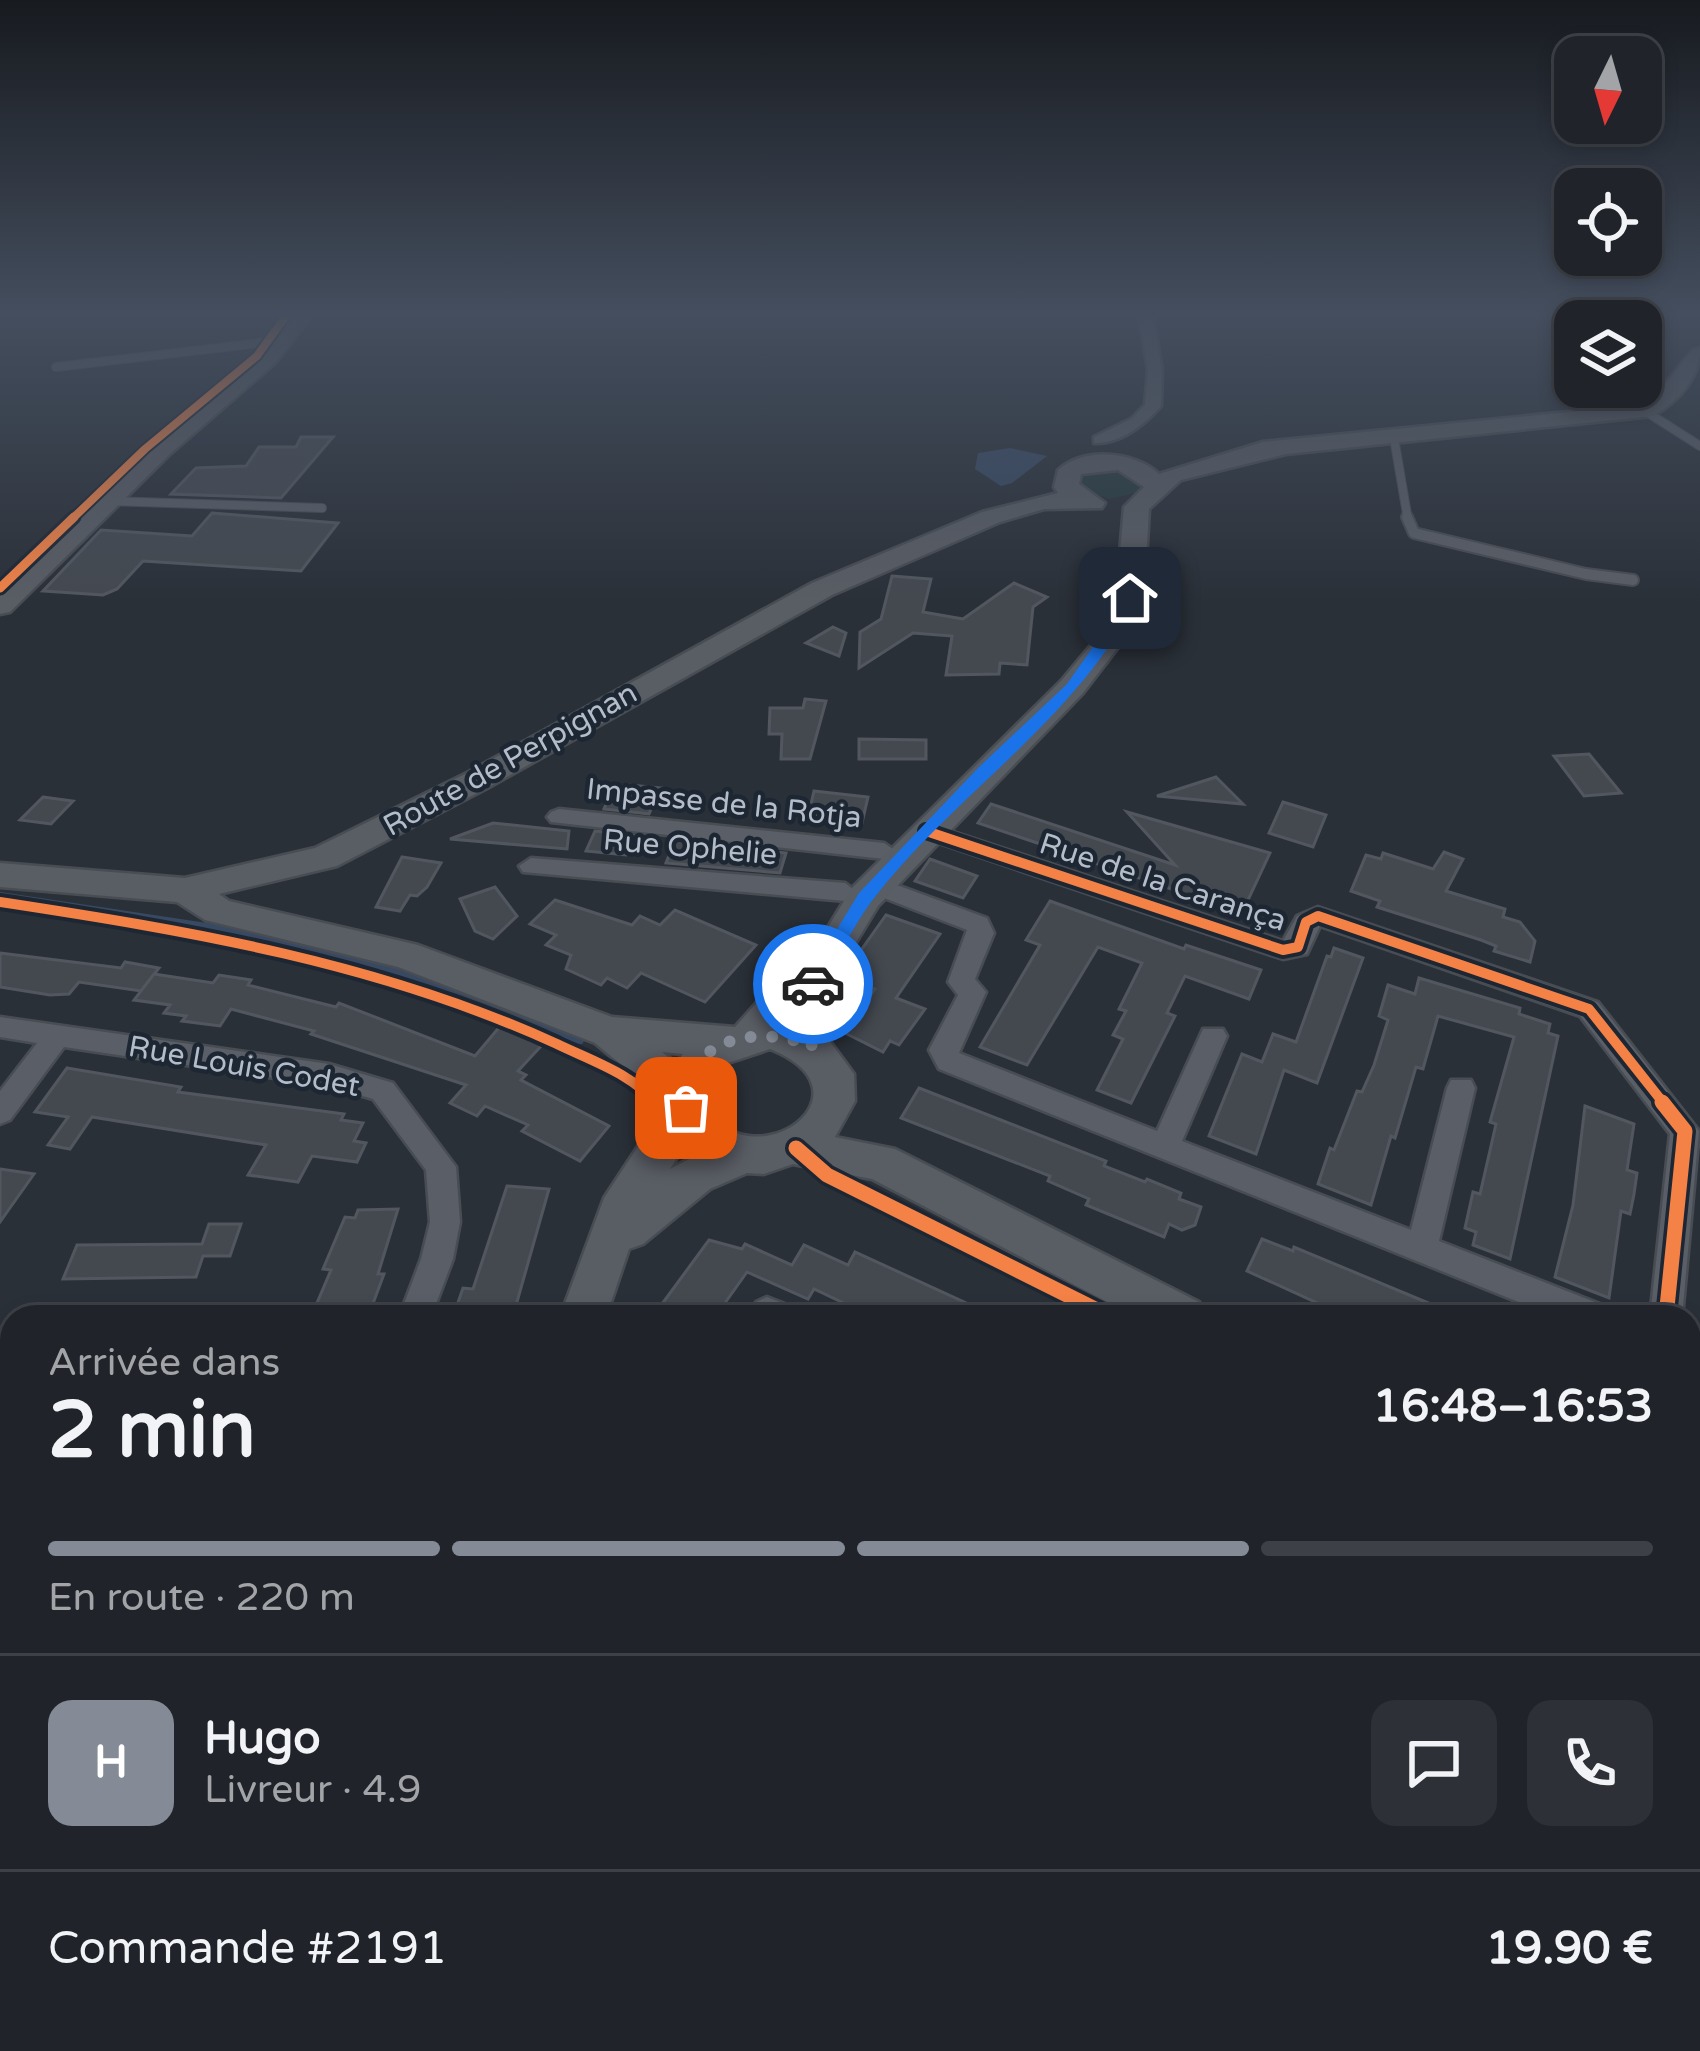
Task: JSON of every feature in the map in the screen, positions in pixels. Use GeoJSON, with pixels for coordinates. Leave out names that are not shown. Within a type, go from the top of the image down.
{"type":"FeatureCollection","features":[{"type":"Feature","properties":{"kind":"main road"},"geometry":{"type":"LineString","coordinates":[[0,606],[206,412]]}},
{"type":"Feature","properties":{"kind":"main road"},"geometry":{"type":"LineString","coordinates":[[1096,473],[1169,465],[1212,454],[1638,412]]}},
{"type":"Feature","properties":{"kind":"main road"},"geometry":{"type":"LineString","coordinates":[[812,1047],[807,1018],[814,981],[860,889],[1072,688],[1109,641],[1130,598],[1134,516],[1151,493],[1172,475],[1285,447]]}},
{"type":"Feature","properties":{"kind":"main road"},"geometry":{"type":"LineString","coordinates":[[1096,473],[1124,505],[1151,493]]}},
{"type":"Feature","properties":{"kind":"main road"},"geometry":{"type":"LineString","coordinates":[[1096,473],[1148,474],[1151,493]]}},
{"type":"Feature","properties":{"kind":"main road"},"geometry":{"type":"LineString","coordinates":[[587,1305],[620,1211],[685,1100],[691,1073],[774,1009],[884,850],[1089,644],[1114,591],[1121,562],[1120,540],[1096,473]]}},
{"type":"Feature","properties":{"kind":"main road","name":"Route de Perpignan"},"geometry":{"type":"LineString","coordinates":[[248,897],[478,780],[822,589],[991,517],[1042,502],[1096,473]]}},
{"type":"Feature","properties":{"kind":"main road"},"geometry":{"type":"LineString","coordinates":[[0,875],[185,890],[218,910],[248,897],[609,1032],[737,1039],[772,1034],[812,1047],[836,1080],[836,1100],[830,1119],[796,1148]]}},
{"type":"Feature","properties":{"kind":"main road"},"geometry":{"type":"LineString","coordinates":[[609,1032],[685,1100],[706,1139],[746,1155]]}},
{"type":"Feature","properties":{"kind":"main road"},"geometry":{"type":"LineString","coordinates":[[836,1100],[880,1162]]}},
{"type":"Feature","properties":{"kind":"main road"},"geometry":{"type":"LineString","coordinates":[[607,1251],[656,1199],[695,1172],[746,1155],[796,1148],[880,1162],[1159,1305]]}},
{"type":"Feature","properties":{"kind":"street"},"geometry":{"type":"LineString","coordinates":[[1096,473],[1148,412]]}},
{"type":"Feature","properties":{"kind":"street","name":"Impasse de la Rotja"},"geometry":{"type":"LineString","coordinates":[[559,817],[884,850]]}},
{"type":"Feature","properties":{"kind":"street","name":"Rue de la Carança"},"geometry":{"type":"LineString","coordinates":[[926,831],[1283,950],[1298,947],[1306,922],[1318,916],[1589,1010],[1685,1131],[1667,1305]]}},
{"type":"Feature","properties":{"kind":"street","name":"Rue Ophelie"},"geometry":{"type":"LineString","coordinates":[[531,866],[860,889]]}},
{"type":"Feature","properties":{"kind":"street"},"geometry":{"type":"LineString","coordinates":[[860,889],[978,924],[981,934],[962,969],[961,982],[973,992],[943,1050],[949,1061],[1565,1305]]}},
{"type":"Feature","properties":{"kind":"street","name":"Rue Louis Codet"},"geometry":{"type":"LineString","coordinates":[[0,1027],[328,1075],[383,1091],[441,1167],[445,1222],[420,1305]]}},
{"type":"Feature","properties":{"kind":"street"},"geometry":{"type":"LineString","coordinates":[[0,1112],[58,1036]]}},
{"type":"Feature","properties":{"kind":"street"},"geometry":{"type":"LineString","coordinates":[[1165,1146],[1213,1036]]}},
{"type":"Feature","properties":{"kind":"street"},"geometry":{"type":"LineString","coordinates":[[1422,1247],[1461,1088]]}},
{"type":"Feature","properties":{"kind":"lane"},"geometry":{"type":"LineString","coordinates":[[1646,412],[1699,444]]}},
{"type":"Feature","properties":{"kind":"lane"},"geometry":{"type":"LineString","coordinates":[[1394,438],[1404,511],[1414,533],[1586,574],[1633,580]]}},
{"type":"Feature","properties":{"kind":"lane"},"geometry":{"type":"LineString","coordinates":[[108,501],[322,508]]}},
{"type":"Feature","properties":{"kind":"green space"},"geometry":{"type":"Polygon","coordinates":[[[1120,469],[1142,482],[1139,492],[1110,499],[1080,489],[1076,478],[1080,473],[1120,469]]]}},
{"type":"Feature","properties":{"kind":"water"},"geometry":{"type":"Polygon","coordinates":[[[1010,448],[1047,456],[1001,486],[975,469],[978,453],[1010,448]]]}},
{"type":"Feature","properties":{"kind":"building"},"geometry":{"type":"Polygon","coordinates":[[[301,437],[333,437],[281,498],[171,494],[196,468],[246,466],[259,447],[296,447],[301,437]]]}},
{"type":"Feature","properties":{"kind":"building"},"geometry":{"type":"Polygon","coordinates":[[[212,513],[338,523],[301,571],[143,561],[117,589],[103,595],[43,591],[101,530],[192,536],[212,513]]]}},
{"type":"Feature","properties":{"kind":"building"},"geometry":{"type":"Polygon","coordinates":[[[892,576],[931,579],[923,612],[963,619],[1014,583],[1047,597],[1033,607],[1027,665],[1000,663],[999,674],[946,675],[952,636],[913,633],[859,668],[860,632],[881,619],[892,576]]]}},
{"type":"Feature","properties":{"kind":"building"},"geometry":{"type":"Polygon","coordinates":[[[833,627],[846,633],[839,656],[806,643],[833,627]]]}},
{"type":"Feature","properties":{"kind":"building"},"geometry":{"type":"Polygon","coordinates":[[[805,699],[826,701],[810,759],[781,759],[782,734],[769,734],[770,708],[803,708],[805,699]]]}},
{"type":"Feature","properties":{"kind":"building"},"geometry":{"type":"Polygon","coordinates":[[[859,739],[926,740],[926,759],[859,759],[859,739]]]}},
{"type":"Feature","properties":{"kind":"building"},"geometry":{"type":"Polygon","coordinates":[[[1589,754],[1621,793],[1584,796],[1554,756],[1589,754]]]}},
{"type":"Feature","properties":{"kind":"building"},"geometry":{"type":"Polygon","coordinates":[[[1216,777],[1243,804],[1157,796],[1216,777]]]}},
{"type":"Feature","properties":{"kind":"building"},"geometry":{"type":"Polygon","coordinates":[[[614,786],[661,788],[649,814],[604,809],[614,786]]]}},
{"type":"Feature","properties":{"kind":"building"},"geometry":{"type":"Polygon","coordinates":[[[814,791],[868,797],[862,823],[816,821],[816,814],[809,813],[814,791]]]}},
{"type":"Feature","properties":{"kind":"building"},"geometry":{"type":"Polygon","coordinates":[[[43,797],[73,801],[51,824],[20,820],[43,797]]]}},
{"type":"Feature","properties":{"kind":"building"},"geometry":{"type":"Polygon","coordinates":[[[1283,802],[1326,815],[1313,847],[1269,833],[1283,802]]]}},
{"type":"Feature","properties":{"kind":"building"},"geometry":{"type":"Polygon","coordinates":[[[991,804],[1175,865],[1127,812],[1270,853],[1242,913],[1092,862],[1090,866],[1064,857],[1067,853],[978,823],[991,804]]]}},
{"type":"Feature","properties":{"kind":"building"},"geometry":{"type":"Polygon","coordinates":[[[493,823],[569,831],[567,849],[450,839],[493,823]]]}},
{"type":"Feature","properties":{"kind":"building"},"geometry":{"type":"Polygon","coordinates":[[[595,831],[639,836],[626,855],[586,851],[595,831]]]}},
{"type":"Feature","properties":{"kind":"building"},"geometry":{"type":"Polygon","coordinates":[[[675,840],[786,853],[780,873],[666,863],[675,840]]]}},
{"type":"Feature","properties":{"kind":"building"},"geometry":{"type":"Polygon","coordinates":[[[1444,852],[1463,859],[1446,891],[1505,909],[1503,917],[1520,922],[1535,941],[1530,962],[1494,951],[1496,946],[1481,940],[1377,907],[1380,901],[1351,891],[1366,855],[1381,859],[1383,853],[1433,869],[1444,852]]]}},
{"type":"Feature","properties":{"kind":"building"},"geometry":{"type":"Polygon","coordinates":[[[402,857],[441,863],[427,887],[417,896],[410,895],[400,911],[376,907],[402,857]]]}},
{"type":"Feature","properties":{"kind":"building"},"geometry":{"type":"Polygon","coordinates":[[[930,859],[977,876],[963,898],[915,881],[930,859]]]}},
{"type":"Feature","properties":{"kind":"building"},"geometry":{"type":"Polygon","coordinates":[[[495,887],[517,916],[493,939],[475,931],[460,899],[495,887]]]}},
{"type":"Feature","properties":{"kind":"building"},"geometry":{"type":"Polygon","coordinates":[[[555,900],[632,925],[640,916],[660,925],[675,910],[756,945],[705,1002],[641,973],[627,988],[607,978],[601,985],[566,969],[571,955],[546,945],[556,935],[530,924],[555,900]]]}},
{"type":"Feature","properties":{"kind":"building"},"geometry":{"type":"Polygon","coordinates":[[[1050,901],[1184,949],[1186,945],[1261,970],[1249,999],[1185,976],[1167,1013],[1175,1016],[1131,1103],[1097,1090],[1123,1039],[1113,1035],[1126,1011],[1119,1009],[1142,963],[1098,947],[1027,1065],[980,1047],[1040,945],[1026,940],[1050,901]]]}},
{"type":"Feature","properties":{"kind":"building"},"geometry":{"type":"Polygon","coordinates":[[[886,915],[940,934],[896,998],[925,1009],[899,1045],[890,1041],[883,1052],[845,1033],[875,989],[842,977],[886,915]]]}},
{"type":"Feature","properties":{"kind":"building"},"geometry":{"type":"Polygon","coordinates":[[[1334,948],[1363,958],[1317,1083],[1284,1070],[1256,1154],[1209,1136],[1242,1054],[1262,1062],[1273,1034],[1296,1042],[1334,948]]]}},
{"type":"Feature","properties":{"kind":"building"},"geometry":{"type":"Polygon","coordinates":[[[0,953],[159,968],[141,991],[79,982],[69,994],[50,995],[0,987],[0,953]]]}},
{"type":"Feature","properties":{"kind":"building"},"geometry":{"type":"Polygon","coordinates":[[[154,974],[213,983],[219,975],[251,980],[248,985],[336,1007],[339,1003],[475,1056],[501,1025],[543,1044],[518,1071],[526,1075],[521,1080],[609,1126],[580,1161],[522,1131],[528,1125],[485,1106],[477,1116],[450,1103],[466,1085],[311,1034],[314,1031],[231,1009],[220,1026],[182,1021],[186,1016],[164,1013],[170,1005],[134,1000],[154,974]]]}},
{"type":"Feature","properties":{"kind":"building"},"geometry":{"type":"Polygon","coordinates":[[[1419,978],[1520,1008],[1519,1014],[1550,1024],[1548,1033],[1558,1036],[1510,1259],[1473,1245],[1476,1232],[1465,1228],[1473,1192],[1480,1194],[1496,1124],[1490,1122],[1514,1037],[1438,1016],[1423,1069],[1416,1067],[1395,1138],[1391,1136],[1371,1205],[1318,1184],[1330,1148],[1334,1150],[1357,1091],[1362,1092],[1374,1065],[1388,1020],[1379,1016],[1388,985],[1415,994],[1419,978]]]}},
{"type":"Feature","properties":{"kind":"building"},"geometry":{"type":"Polygon","coordinates":[[[67,1068],[181,1087],[178,1092],[344,1114],[341,1120],[363,1123],[354,1141],[366,1143],[357,1162],[312,1156],[298,1182],[248,1175],[266,1145],[92,1117],[70,1149],[48,1145],[68,1117],[35,1112],[67,1068]]]}},
{"type":"Feature","properties":{"kind":"building"},"geometry":{"type":"Polygon","coordinates":[[[919,1088],[1181,1193],[1179,1199],[1201,1207],[1195,1225],[1182,1230],[1169,1224],[1164,1237],[1086,1205],[1089,1199],[1048,1181],[1050,1176],[901,1118],[919,1088]]]}},
{"type":"Feature","properties":{"kind":"building"},"geometry":{"type":"Polygon","coordinates":[[[1585,1106],[1634,1124],[1627,1170],[1637,1173],[1634,1194],[1630,1214],[1621,1211],[1609,1298],[1555,1277],[1573,1205],[1585,1106]]]}},
{"type":"Feature","properties":{"kind":"building"},"geometry":{"type":"Polygon","coordinates":[[[0,1169],[34,1174],[0,1222],[0,1169]]]}},
{"type":"Feature","properties":{"kind":"building"},"geometry":{"type":"Polygon","coordinates":[[[507,1186],[549,1189],[516,1305],[457,1305],[463,1288],[473,1289],[507,1186]]]}},
{"type":"Feature","properties":{"kind":"building"},"geometry":{"type":"Polygon","coordinates":[[[398,1209],[372,1305],[316,1305],[331,1270],[323,1269],[345,1217],[355,1218],[358,1210],[398,1209]]]}},
{"type":"Feature","properties":{"kind":"building"},"geometry":{"type":"Polygon","coordinates":[[[209,1224],[241,1224],[230,1256],[203,1256],[196,1277],[63,1279],[77,1245],[202,1244],[209,1224]]]}},
{"type":"Feature","properties":{"kind":"building"},"geometry":{"type":"Polygon","coordinates":[[[1262,1239],[1293,1251],[1294,1247],[1433,1305],[1322,1305],[1247,1271],[1262,1239]]]}},
{"type":"Feature","properties":{"kind":"building"},"geometry":{"type":"Polygon","coordinates":[[[709,1240],[742,1249],[745,1244],[792,1265],[804,1245],[848,1265],[855,1252],[971,1305],[848,1305],[814,1289],[808,1299],[747,1272],[724,1305],[661,1305],[709,1240]]]}},
{"type":"Feature","properties":{"kind":"waterway"},"geometry":{"type":"LineString","coordinates":[[0,896],[233,931],[359,959],[580,1040]]}},
{"type":"Feature","properties":{"kind":"cycle path"},"geometry":{"type":"LineString","coordinates":[[0,588],[190,412]]}},
{"type":"Feature","properties":{"kind":"cycle path"},"geometry":{"type":"LineString","coordinates":[[926,831],[1283,950],[1298,947],[1306,922],[1318,916],[1589,1009],[1685,1131],[1667,1305]]}},
{"type":"Feature","properties":{"kind":"cycle path"},"geometry":{"type":"LineString","coordinates":[[0,902],[223,939],[366,973],[507,1021],[622,1075],[659,1107],[686,1108]]}},
{"type":"Feature","properties":{"kind":"cycle path"},"geometry":{"type":"LineString","coordinates":[[796,1148],[827,1175],[1087,1305]]}},
{"type":"Feature","properties":{"kind":"way so far"},"geometry":{"type":"LineString","coordinates":[[686,1108],[684,1093],[691,1073],[723,1043],[772,1034],[812,1047],[807,1018],[813,984]]}},
{"type":"Feature","properties":{"kind":"route"},"geometry":{"type":"LineString","coordinates":[[813,984],[865,898],[1013,742],[1072,688],[1109,641],[1130,598]]}}]}
